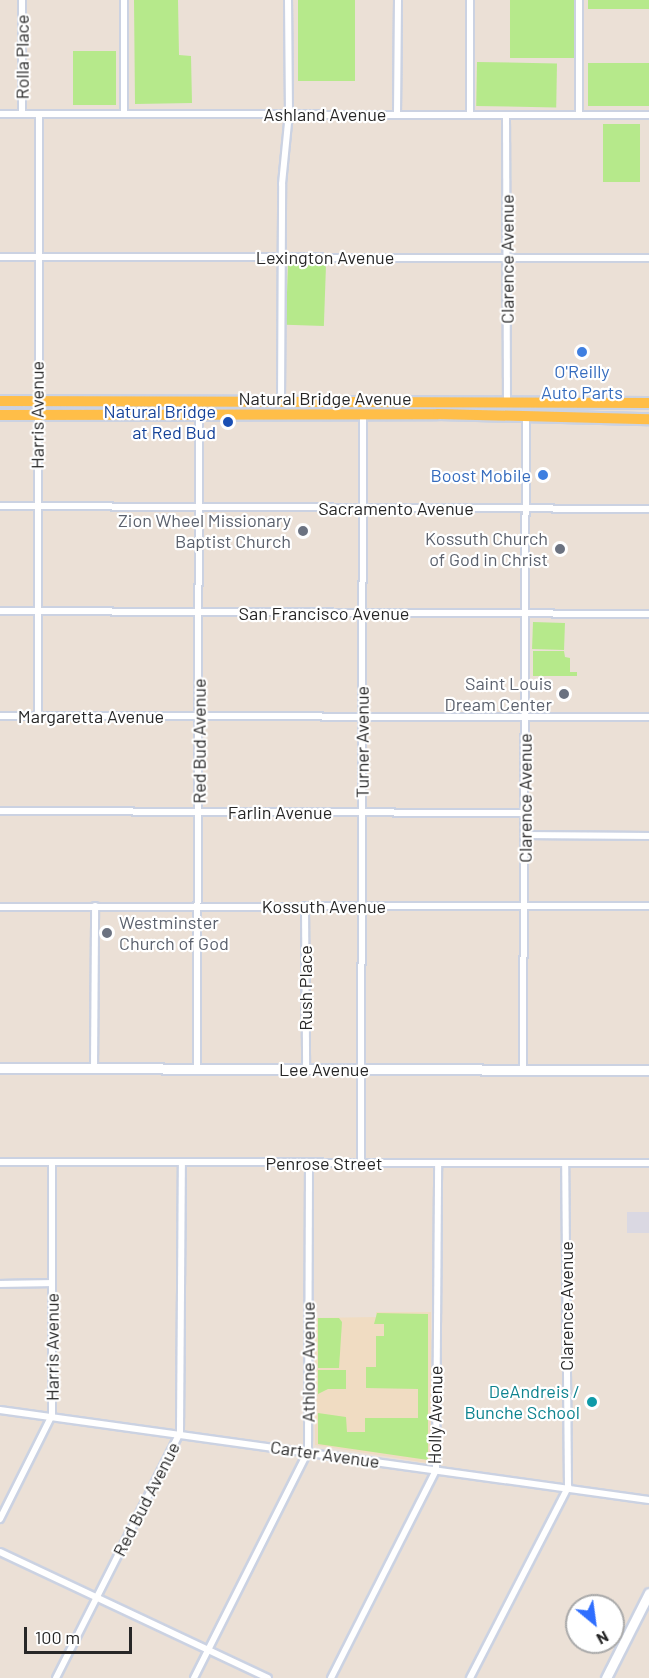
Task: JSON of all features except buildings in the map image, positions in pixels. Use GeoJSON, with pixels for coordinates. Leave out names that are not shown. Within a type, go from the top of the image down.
{"type":"FeatureCollection","features":[{"type":"Feature","properties":{"kind":"main road","name":"Natural Bridge Avenue"},"geometry":{"type":"LineString","coordinates":[[0,401],[649,403]]}},
{"type":"Feature","properties":{"kind":"main road"},"geometry":{"type":"LineString","coordinates":[[602,418],[649,411]]}},
{"type":"Feature","properties":{"kind":"main road","name":"Natural Bridge Avenue"},"geometry":{"type":"LineString","coordinates":[[0,415],[363,415],[649,419]]}},
{"type":"Feature","properties":{"kind":"street","name":"Rolla Place"},"geometry":{"type":"LineString","coordinates":[[22,0],[22,114]]}},
{"type":"Feature","properties":{"kind":"street"},"geometry":{"type":"LineString","coordinates":[[124,0],[124,114]]}},
{"type":"Feature","properties":{"kind":"street"},"geometry":{"type":"LineString","coordinates":[[281,403],[281,257],[289,113],[288,0]]}},
{"type":"Feature","properties":{"kind":"street"},"geometry":{"type":"LineString","coordinates":[[397,114],[398,0]]}},
{"type":"Feature","properties":{"kind":"street"},"geometry":{"type":"LineString","coordinates":[[470,0],[470,114]]}},
{"type":"Feature","properties":{"kind":"street"},"geometry":{"type":"LineString","coordinates":[[579,0],[579,114]]}},
{"type":"Feature","properties":{"kind":"street","name":"Ashland Avenue"},"geometry":{"type":"LineString","coordinates":[[0,114],[649,115]]}},
{"type":"Feature","properties":{"kind":"street","name":"Harris Avenue"},"geometry":{"type":"LineString","coordinates":[[38,716],[36,257],[39,114]]}},
{"type":"Feature","properties":{"kind":"street","name":"Clarence Avenue"},"geometry":{"type":"LineString","coordinates":[[506,115],[507,402]]}},
{"type":"Feature","properties":{"kind":"street","name":"Lexington Avenue"},"geometry":{"type":"LineString","coordinates":[[0,257],[649,258]]}},
{"type":"Feature","properties":{"kind":"street","name":"Red Bud Avenue"},"geometry":{"type":"LineString","coordinates":[[197,1068],[199,414]]}},
{"type":"Feature","properties":{"kind":"street","name":"Turner Avenue"},"geometry":{"type":"LineString","coordinates":[[361,1070],[363,415]]}},
{"type":"Feature","properties":{"kind":"street","name":"Clarence Avenue"},"geometry":{"type":"LineString","coordinates":[[523,1070],[526,418]]}},
{"type":"Feature","properties":{"kind":"street","name":"Sacramento Avenue"},"geometry":{"type":"LineString","coordinates":[[0,506],[649,509]]}},
{"type":"Feature","properties":{"kind":"street","name":"San Francisco Avenue"},"geometry":{"type":"LineString","coordinates":[[0,611],[649,614]]}},
{"type":"Feature","properties":{"kind":"street","name":"Margaretta Avenue"},"geometry":{"type":"LineString","coordinates":[[0,716],[649,717]]}},
{"type":"Feature","properties":{"kind":"street","name":"Farlin Avenue"},"geometry":{"type":"LineString","coordinates":[[0,811],[525,813]]}},
{"type":"Feature","properties":{"kind":"street"},"geometry":{"type":"LineString","coordinates":[[525,835],[649,836]]}},
{"type":"Feature","properties":{"kind":"street"},"geometry":{"type":"LineString","coordinates":[[94,1068],[95,906]]}},
{"type":"Feature","properties":{"kind":"street","name":"Rush Place"},"geometry":{"type":"LineString","coordinates":[[305,906],[306,1069]]}},
{"type":"Feature","properties":{"kind":"street","name":"Kossuth Avenue"},"geometry":{"type":"LineString","coordinates":[[0,907],[649,906]]}},
{"type":"Feature","properties":{"kind":"street","name":"Lee Avenue"},"geometry":{"type":"LineString","coordinates":[[0,1068],[649,1070]]}},
{"type":"Feature","properties":{"kind":"street"},"geometry":{"type":"LineString","coordinates":[[361,1070],[361,1162]]}},
{"type":"Feature","properties":{"kind":"street","name":"Penrose Street"},"geometry":{"type":"LineString","coordinates":[[0,1162],[649,1163]]}},
{"type":"Feature","properties":{"kind":"street","name":"Harris Avenue"},"geometry":{"type":"LineString","coordinates":[[0,1519],[52,1415],[52,1162]]}},
{"type":"Feature","properties":{"kind":"street","name":"Red Bud Avenue"},"geometry":{"type":"LineString","coordinates":[[56,1678],[180,1433],[182,1163]]}},
{"type":"Feature","properties":{"kind":"street","name":"Athlone Avenue"},"geometry":{"type":"LineString","coordinates":[[194,1678],[308,1451],[309,1163]]}},
{"type":"Feature","properties":{"kind":"street","name":"Holly Avenue"},"geometry":{"type":"LineString","coordinates":[[331,1678],[436,1470],[438,1163]]}},
{"type":"Feature","properties":{"kind":"street","name":"Clarence Avenue"},"geometry":{"type":"LineString","coordinates":[[470,1678],[568,1486],[565,1163]]}},
{"type":"Feature","properties":{"kind":"street"},"geometry":{"type":"LineString","coordinates":[[0,1284],[52,1283]]}},
{"type":"Feature","properties":{"kind":"street","name":"Carter Avenue"},"geometry":{"type":"LineString","coordinates":[[0,1410],[52,1415],[436,1470],[568,1486],[649,1500]]}},
{"type":"Feature","properties":{"kind":"street"},"geometry":{"type":"LineString","coordinates":[[0,1552],[268,1678]]}},
{"type":"Feature","properties":{"kind":"street"},"geometry":{"type":"LineString","coordinates":[[606,1678],[649,1593]]}},
{"type":"Feature","properties":{"kind":"shaded area"},"geometry":{"type":"Polygon","coordinates":[[[627,1212],[649,1212],[649,1233],[627,1233],[627,1212]]]}},
{"type":"Feature","properties":{"kind":"shaded area"},"geometry":{"type":"Polygon","coordinates":[[[376,1312],[431,1312],[431,1460],[427,1463],[315,1445],[315,1318],[376,1317],[376,1312]]]}},
{"type":"Feature","properties":{"kind":"green space"},"geometry":{"type":"Polygon","coordinates":[[[134,0],[178,0],[179,55],[191,56],[192,103],[135,104],[134,0]]]}},
{"type":"Feature","properties":{"kind":"green space"},"geometry":{"type":"Polygon","coordinates":[[[298,0],[355,0],[355,81],[298,81],[298,0]]]}},
{"type":"Feature","properties":{"kind":"green space"},"geometry":{"type":"Polygon","coordinates":[[[510,0],[575,0],[575,58],[510,58],[510,0]]]}},
{"type":"Feature","properties":{"kind":"green space"},"geometry":{"type":"Polygon","coordinates":[[[588,0],[649,0],[649,9],[588,9],[588,0]]]}},
{"type":"Feature","properties":{"kind":"green space"},"geometry":{"type":"Polygon","coordinates":[[[73,51],[116,51],[116,105],[73,105],[73,51]]]}},
{"type":"Feature","properties":{"kind":"green space"},"geometry":{"type":"Polygon","coordinates":[[[477,62],[557,63],[556,107],[476,106],[477,62]]]}},
{"type":"Feature","properties":{"kind":"green space"},"geometry":{"type":"Polygon","coordinates":[[[588,63],[649,63],[649,106],[588,106],[588,63]]]}},
{"type":"Feature","properties":{"kind":"green space"},"geometry":{"type":"Polygon","coordinates":[[[603,124],[640,124],[640,182],[603,182],[603,124]]]}},
{"type":"Feature","properties":{"kind":"green space"},"geometry":{"type":"Polygon","coordinates":[[[288,264],[326,265],[324,326],[286,325],[288,264]]]}},
{"type":"Feature","properties":{"kind":"green space"},"geometry":{"type":"Polygon","coordinates":[[[533,622],[565,623],[564,650],[532,649],[533,622]]]}},
{"type":"Feature","properties":{"kind":"green space"},"geometry":{"type":"Polygon","coordinates":[[[533,651],[564,651],[565,657],[570,658],[570,672],[577,672],[577,676],[533,676],[533,651]]]}},
{"type":"Feature","properties":{"kind":"green space"},"geometry":{"type":"Polygon","coordinates":[[[377,1313],[428,1314],[428,1460],[318,1444],[318,1413],[346,1417],[347,1432],[365,1432],[365,1418],[418,1418],[418,1389],[366,1388],[366,1367],[376,1367],[376,1336],[384,1336],[384,1324],[374,1324],[377,1313]]]}},
{"type":"Feature","properties":{"kind":"green space"},"geometry":{"type":"Polygon","coordinates":[[[318,1318],[339,1318],[342,1322],[339,1368],[318,1368],[318,1318]]]}},
{"type":"Feature","properties":{"kind":"green space"},"geometry":{"type":"Polygon","coordinates":[[[318,1370],[346,1370],[346,1389],[328,1389],[318,1394],[318,1370]]]}},
{"type":"Feature","properties":{"kind":"place","name":"O'Reilly Auto Parts"},"geometry":{"type":"Point","coordinates":[582,352]}},
{"type":"Feature","properties":{"kind":"place","name":"Natural Bridge at Red Bud"},"geometry":{"type":"Point","coordinates":[228,422]}},
{"type":"Feature","properties":{"kind":"place","name":"Boost Mobile"},"geometry":{"type":"Point","coordinates":[543,475]}},
{"type":"Feature","properties":{"kind":"place","name":"Zion Wheel Missionary Baptist Church"},"geometry":{"type":"Point","coordinates":[303,531]}},
{"type":"Feature","properties":{"kind":"place","name":"Kossuth Church of God in Christ"},"geometry":{"type":"Point","coordinates":[560,549]}},
{"type":"Feature","properties":{"kind":"place","name":"Saint Louis Dream Center"},"geometry":{"type":"Point","coordinates":[564,694]}},
{"type":"Feature","properties":{"kind":"place","name":"Westminster Church of God"},"geometry":{"type":"Point","coordinates":[107,933]}},
{"type":"Feature","properties":{"kind":"place","name":"DeAndreis / Bunche School"},"geometry":{"type":"Point","coordinates":[592,1402]}}]}
